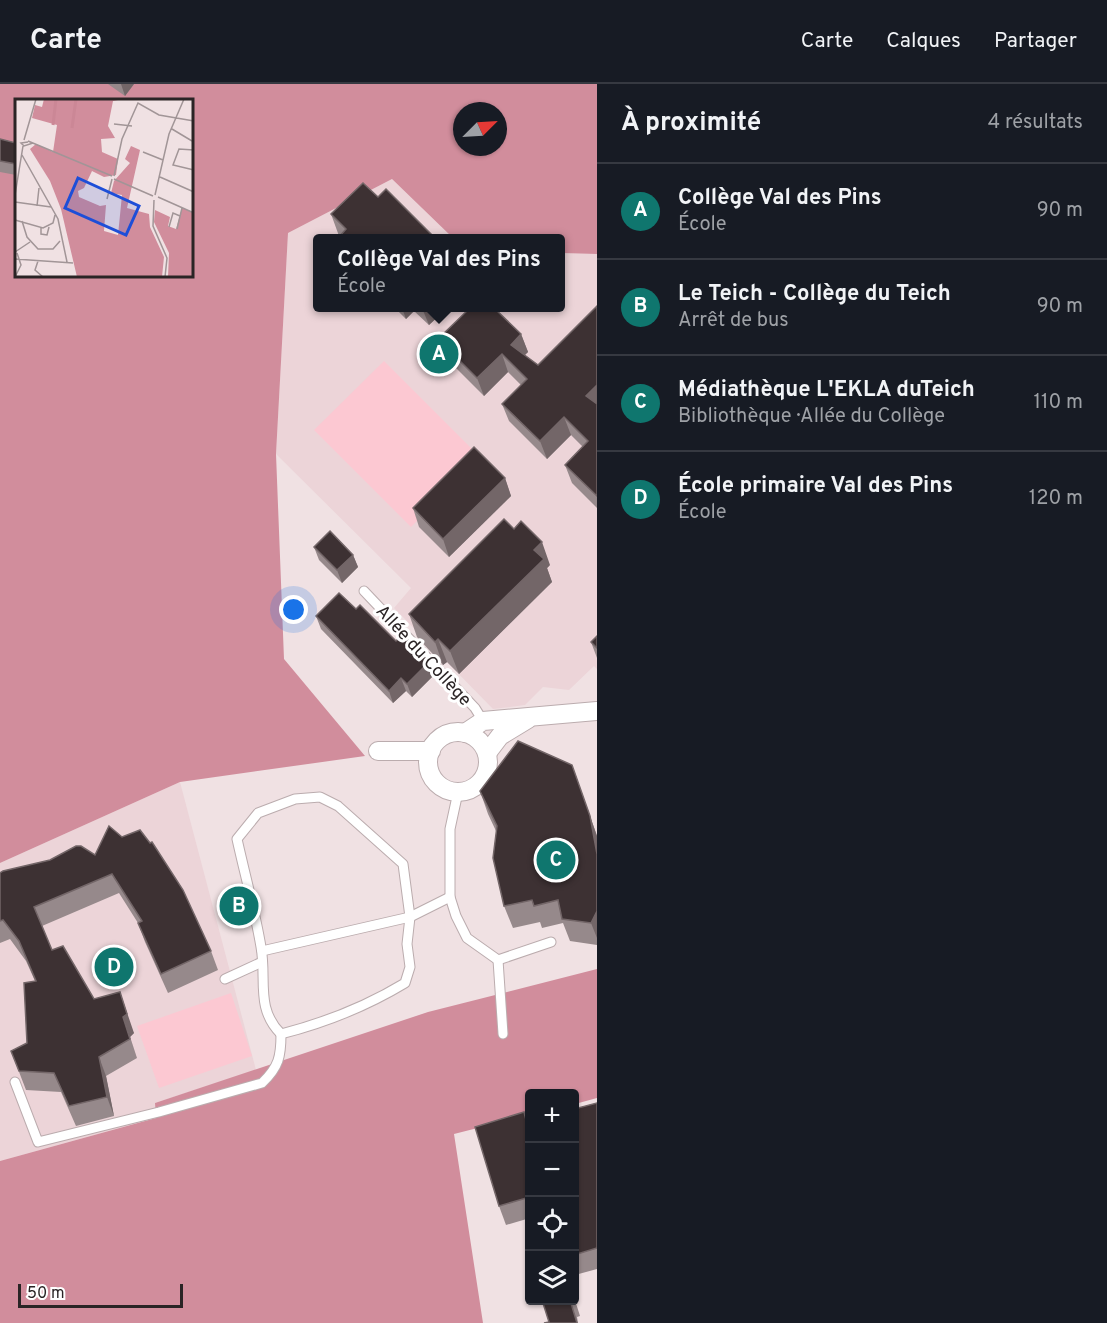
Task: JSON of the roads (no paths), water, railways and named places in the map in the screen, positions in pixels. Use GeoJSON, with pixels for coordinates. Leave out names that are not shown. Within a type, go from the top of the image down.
{"type":"FeatureCollection","features":[{"type":"Feature","properties":{"kind":"street"},"geometry":{"type":"LineString","coordinates":[[465,733],[483,721],[528,719],[597,711]]}},
{"type":"Feature","properties":{"kind":"street"},"geometry":{"type":"LineString","coordinates":[[378,751],[431,751],[430,771],[434,779],[449,791],[468,791],[483,780],[487,771],[487,753],[500,736],[528,719]]}},
{"type":"Feature","properties":{"kind":"street","name":"Allée du Collège"},"geometry":{"type":"LineString","coordinates":[[431,751],[436,742],[445,736],[465,733],[481,742],[487,753]]}},
{"type":"Feature","properties":{"kind":"lane","name":"Allée du Collège"},"geometry":{"type":"LineString","coordinates":[[364,591],[475,708],[483,721]]}},
{"type":"Feature","properties":{"kind":"lane"},"geometry":{"type":"LineString","coordinates":[[458,792],[450,829],[450,897],[467,938],[498,960]]}},
{"type":"Feature","properties":{"kind":"lane"},"geometry":{"type":"LineString","coordinates":[[15,1082],[38,1142],[159,1112],[262,1083],[273,1073],[280,1054],[281,1034],[271,1024],[263,996],[262,951],[237,839],[258,813],[296,799],[320,797],[338,807],[403,864],[410,917],[407,944],[410,966],[405,983],[380,998],[309,1027],[281,1034]]}},
{"type":"Feature","properties":{"kind":"lane"},"geometry":{"type":"LineString","coordinates":[[262,951],[410,917],[450,897]]}},
{"type":"Feature","properties":{"kind":"lane"},"geometry":{"type":"LineString","coordinates":[[498,960],[551,942]]}},
{"type":"Feature","properties":{"kind":"lane"},"geometry":{"type":"LineString","coordinates":[[498,960],[503,1034]]}},
{"type":"Feature","properties":{"kind":"lane"},"geometry":{"type":"LineString","coordinates":[[225,979],[262,962]]}},
{"type":"Feature","properties":{"kind":"place","name":"Collège Val des Pins"},"geometry":{"type":"Point","coordinates":[439,354]}},
{"type":"Feature","properties":{"kind":"place","name":"Médiathèque L'EKLA duTeich"},"geometry":{"type":"Point","coordinates":[556,860]}},
{"type":"Feature","properties":{"kind":"place","name":"Le Teich - Collège du Teich"},"geometry":{"type":"Point","coordinates":[239,906]}},
{"type":"Feature","properties":{"kind":"place","name":"École primaire Val des Pins"},"geometry":{"type":"Point","coordinates":[114,967]}}]}
